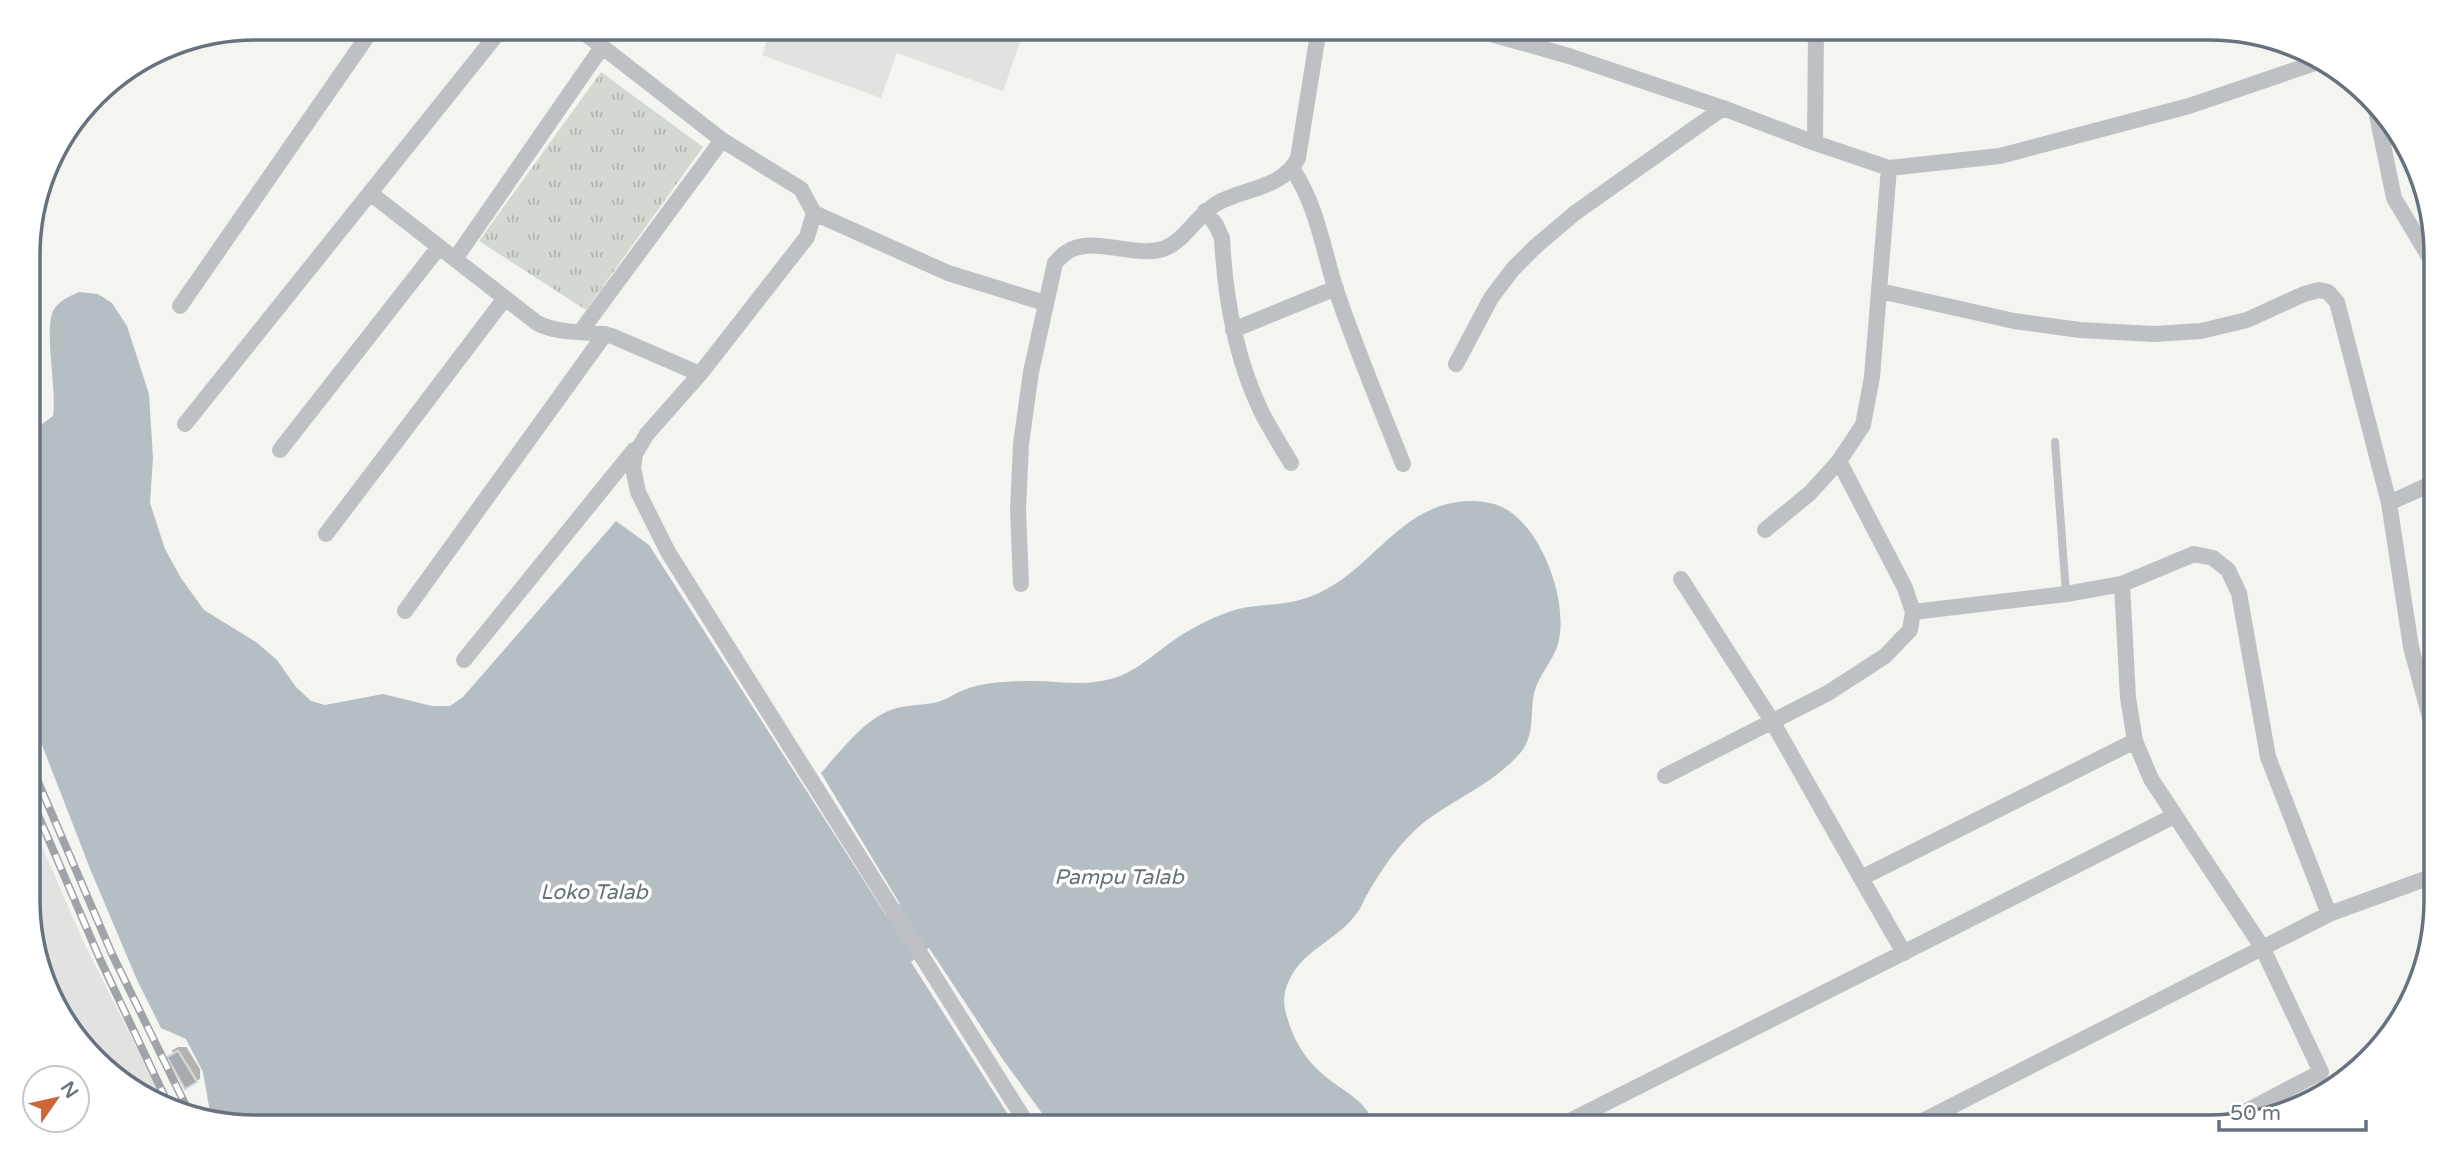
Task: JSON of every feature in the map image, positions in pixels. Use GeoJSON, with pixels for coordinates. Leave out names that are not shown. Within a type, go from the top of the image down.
{"type":"FeatureCollection","features":[{"type":"Feature","properties":{"kind":"street"},"geometry":{"type":"LineString","coordinates":[[1021,584],[1018,510],[1021,444],[1031,372],[1055,263],[1067,251],[1083,246],[1147,251],[1164,248],[1179,240],[1205,211],[1218,202],[1283,178],[1293,170],[1298,158],[1317,40]]}},
{"type":"Feature","properties":{"kind":"street"},"geometry":{"type":"LineString","coordinates":[[1514,40],[1569,56],[1723,108],[1889,168],[2000,156],[2189,106],[2308,65]]}},
{"type":"Feature","properties":{"kind":"street"},"geometry":{"type":"LineString","coordinates":[[1815,143],[1816,40]]}},
{"type":"Feature","properties":{"kind":"street"},"geometry":{"type":"LineString","coordinates":[[180,306],[364,41]]}},
{"type":"Feature","properties":{"kind":"street"},"geometry":{"type":"LineString","coordinates":[[185,424],[492,41]]}},
{"type":"Feature","properties":{"kind":"street"},"geometry":{"type":"LineString","coordinates":[[594,41],[722,140],[801,189],[814,212],[948,273],[1045,303]]}},
{"type":"Feature","properties":{"kind":"street"},"geometry":{"type":"LineString","coordinates":[[455,259],[602,47]]}},
{"type":"Feature","properties":{"kind":"street"},"geometry":{"type":"LineString","coordinates":[[1456,364],[1491,298],[1513,269],[1536,246],[1575,213],[1723,108]]}},
{"type":"Feature","properties":{"kind":"street"},"geometry":{"type":"LineString","coordinates":[[2379,124],[2394,198],[2423,246]]}},
{"type":"Feature","properties":{"kind":"street"},"geometry":{"type":"LineString","coordinates":[[581,331],[722,140]]}},
{"type":"Feature","properties":{"kind":"street"},"geometry":{"type":"LineString","coordinates":[[1765,530],[1810,493],[1839,461],[1863,425],[1872,377],[1889,168]]}},
{"type":"Feature","properties":{"kind":"street"},"geometry":{"type":"LineString","coordinates":[[1293,170],[1306,189],[1356,347],[1403,464]]}},
{"type":"Feature","properties":{"kind":"street"},"geometry":{"type":"LineString","coordinates":[[370,193],[537,323],[552,330],[605,334],[700,374]]}},
{"type":"Feature","properties":{"kind":"street"},"geometry":{"type":"LineString","coordinates":[[1205,211],[1222,238],[1233,330],[1244,369],[1261,411],[1291,463]]}},
{"type":"Feature","properties":{"kind":"street"},"geometry":{"type":"LineString","coordinates":[[464,660],[647,434],[700,374],[807,237],[814,212]]}},
{"type":"Feature","properties":{"kind":"street"},"geometry":{"type":"LineString","coordinates":[[280,450],[439,247]]}},
{"type":"Feature","properties":{"kind":"street"},"geometry":{"type":"LineString","coordinates":[[1233,330],[1336,288]]}},
{"type":"Feature","properties":{"kind":"street"},"geometry":{"type":"LineString","coordinates":[[1880,291],[2014,321],[2080,330],[2154,334],[2201,331],[2247,320],[2305,294],[2319,290],[2328,292],[2337,302],[2389,503],[2411,647],[2424,697]]}},
{"type":"Feature","properties":{"kind":"street"},"geometry":{"type":"LineString","coordinates":[[326,534],[505,298]]}},
{"type":"Feature","properties":{"kind":"street"},"geometry":{"type":"LineString","coordinates":[[405,611],[605,334]]}},
{"type":"Feature","properties":{"kind":"street"},"geometry":{"type":"LineString","coordinates":[[647,434],[635,454],[633,468],[638,492],[668,552],[1021,1115]]}},
{"type":"Feature","properties":{"kind":"street"},"geometry":{"type":"LineString","coordinates":[[1665,776],[1828,693],[1885,656],[1910,630],[1913,612],[1905,588],[1839,461]]}},
{"type":"Feature","properties":{"kind":"street"},"geometry":{"type":"LineString","coordinates":[[2389,503],[2424,487]]}},
{"type":"Feature","properties":{"kind":"street"},"geometry":{"type":"LineString","coordinates":[[1913,612],[2067,594],[2122,584],[2194,554],[2213,558],[2228,570],[2239,593],[2268,757],[2329,915]]}},
{"type":"Feature","properties":{"kind":"street"},"geometry":{"type":"LineString","coordinates":[[1681,579],[1772,721],[1904,953]]}},
{"type":"Feature","properties":{"kind":"street"},"geometry":{"type":"LineString","coordinates":[[2122,584],[2128,698],[2135,741],[2151,779],[2262,947],[2320,1072],[2243,1112]]}},
{"type":"Feature","properties":{"kind":"street"},"geometry":{"type":"LineString","coordinates":[[1861,878],[2135,741]]}},
{"type":"Feature","properties":{"kind":"street"},"geometry":{"type":"LineString","coordinates":[[1583,1114],[2174,816]]}},
{"type":"Feature","properties":{"kind":"street"},"geometry":{"type":"LineString","coordinates":[[1936,1114],[2262,947],[2329,915],[2424,879]]}},
{"type":"Feature","properties":{"kind":"lane"},"geometry":{"type":"LineString","coordinates":[[2056,442],[2067,594]]}},
{"type":"Feature","properties":{"kind":"shaded area"},"geometry":{"type":"Polygon","coordinates":[[[767,41],[1021,41],[1003,91],[897,53],[881,98],[762,55],[767,41]]]}},
{"type":"Feature","properties":{"kind":"shaded area"},"geometry":{"type":"Polygon","coordinates":[[[40,842],[84,943],[158,1091],[124,1070],[103,1052],[69,1007],[57,982],[42,928],[40,842]]]}},
{"type":"Feature","properties":{"kind":"green space"},"geometry":{"type":"Polygon","coordinates":[[[601,72],[703,147],[586,310],[479,241],[601,72]]]}},
{"type":"Feature","properties":{"kind":"water","name":"Loko Talab"},"geometry":{"type":"Polygon","coordinates":[[[79,292],[98,294],[112,303],[127,326],[149,394],[153,458],[150,503],[165,549],[181,578],[204,610],[256,642],[277,660],[296,687],[311,701],[325,705],[383,694],[432,706],[450,706],[463,697],[616,521],[649,545],[886,915],[900,904],[821,773],[855,735],[875,718],[897,708],[937,702],[972,687],[987,684],[1026,681],[1090,683],[1121,676],[1183,634],[1214,618],[1248,607],[1301,600],[1331,587],[1405,525],[1425,513],[1447,504],[1473,501],[1492,503],[1509,511],[1522,522],[1543,553],[1557,590],[1560,610],[1558,644],[1534,693],[1530,731],[1525,745],[1500,772],[1427,820],[1410,835],[1380,873],[1357,913],[1338,933],[1298,966],[1285,992],[1288,1020],[1305,1055],[1324,1076],[1357,1100],[1370,1114],[1043,1115],[929,948],[911,962],[1008,1115],[255,1115],[210,1110],[203,1072],[186,1039],[161,1028],[137,980],[40,740],[41,424],[53,416],[51,321],[53,311],[64,299],[79,292]]]}},
{"type":"Feature","properties":{"kind":"building"},"geometry":{"type":"Polygon","coordinates":[[[178,1051],[197,1082],[185,1089],[167,1057],[178,1051]]]}},
{"type":"Feature","properties":{"kind":"railway"},"geometry":{"type":"LineString","coordinates":[[40,787],[112,954],[184,1102]]}},
{"type":"Feature","properties":{"kind":"railway"},"geometry":{"type":"LineString","coordinates":[[40,820],[99,957],[163,1093]]}},
{"type":"Feature","properties":{"kind":"water label","name":"Pampu Talab"},"geometry":{"type":"Point","coordinates":[1119,877]}}]}
